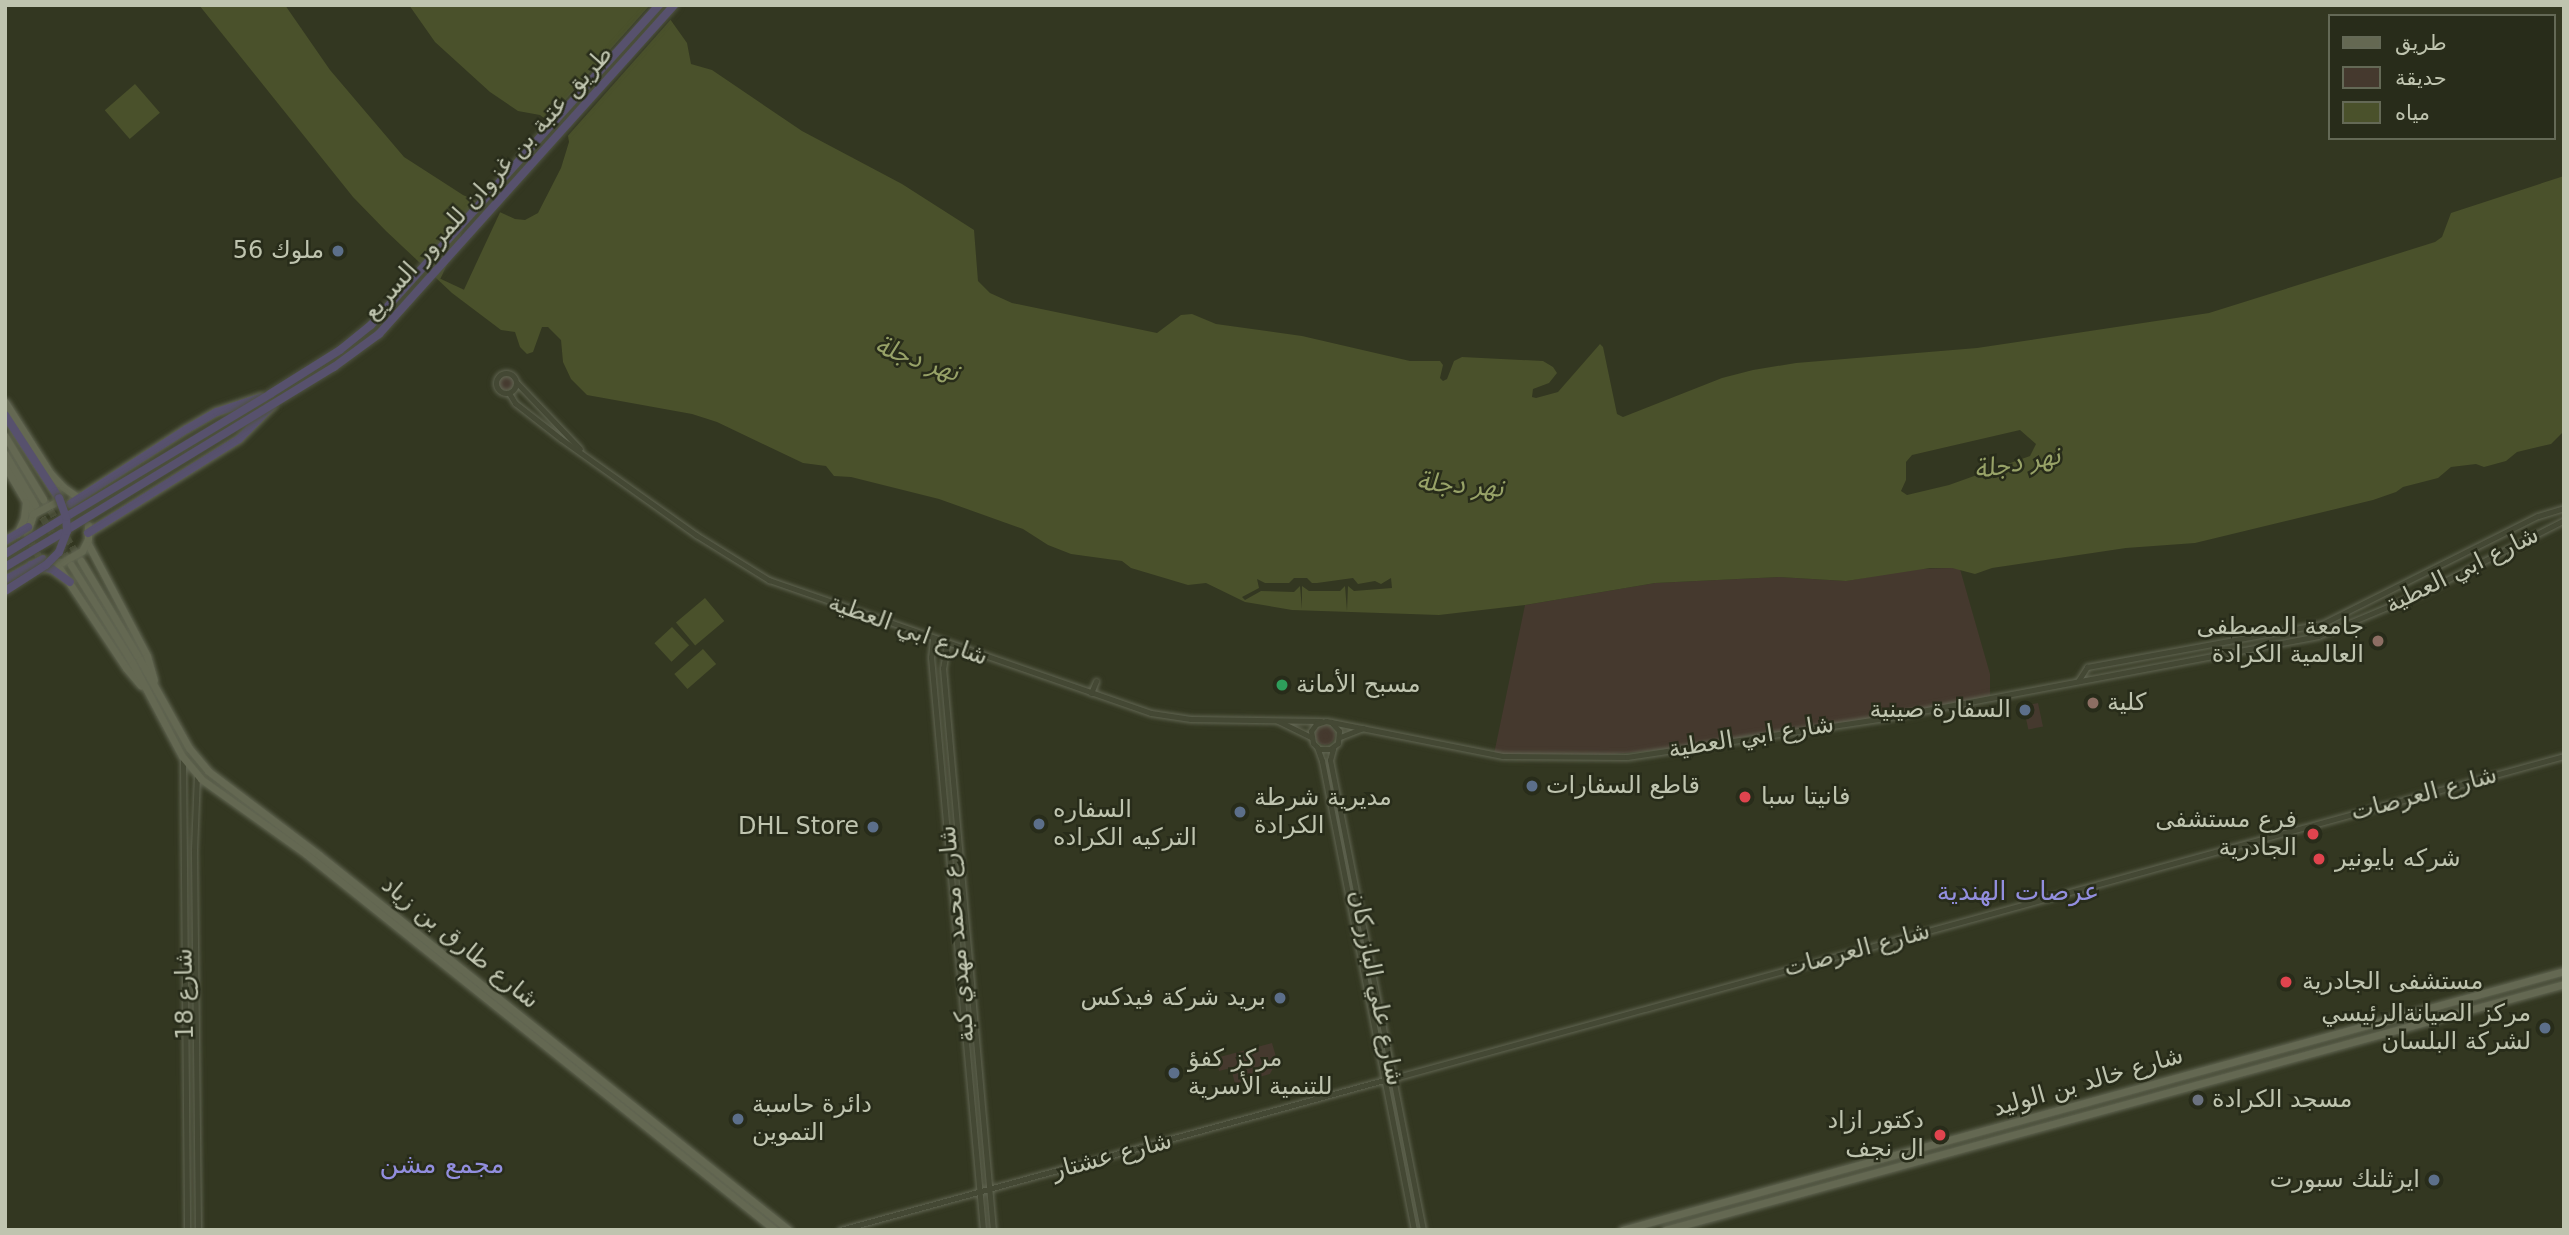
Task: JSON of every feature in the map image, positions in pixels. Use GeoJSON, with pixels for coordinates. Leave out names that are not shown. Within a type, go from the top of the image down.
{"type":"FeatureCollection","features":[{"type":"Feature","properties":{"kind":"highway","name":"طريق عتبة بن غزوان للمرور السريع"},"geometry":{"type":"LineString","coordinates":[[5,554],[66,508],[270,394],[340,350],[381,316],[659,5]]}},
{"type":"Feature","properties":{"kind":"highway","name":"طريق عتبة بن غزوان للمرور السريع"},"geometry":{"type":"LineString","coordinates":[[5,567],[346,359],[389,324],[674,5]]}},
{"type":"Feature","properties":{"kind":"highway"},"geometry":{"type":"LineString","coordinates":[[66,508],[217,412],[270,394]]}},
{"type":"Feature","properties":{"kind":"highway"},"geometry":{"type":"LineString","coordinates":[[88,534],[239,439],[275,403]]}},
{"type":"Feature","properties":{"kind":"highway"},"geometry":{"type":"LineString","coordinates":[[5,415],[59,498],[66,517],[66,531],[53,559],[5,591]]}},
{"type":"Feature","properties":{"kind":"highway"},"geometry":{"type":"LineString","coordinates":[[5,541],[27,530]]}},
{"type":"Feature","properties":{"kind":"highway"},"geometry":{"type":"LineString","coordinates":[[5,580],[42,558]]}},
{"type":"Feature","properties":{"kind":"highway"},"geometry":{"type":"LineString","coordinates":[[31,565],[52,569],[70,582]]}},
{"type":"Feature","properties":{"kind":"main road"},"geometry":{"type":"LineString","coordinates":[[5,402],[50,473],[63,487],[81,496]]}},
{"type":"Feature","properties":{"kind":"main road"},"geometry":{"type":"LineString","coordinates":[[5,436],[43,499]]}},
{"type":"Feature","properties":{"kind":"main road"},"geometry":{"type":"LineString","coordinates":[[5,454],[35,505]]}},
{"type":"Feature","properties":{"kind":"main road"},"geometry":{"type":"LineString","coordinates":[[5,466],[33,514]]}},
{"type":"Feature","properties":{"kind":"main road"},"geometry":{"type":"LineString","coordinates":[[17,534],[24,518],[26,502]]}},
{"type":"Feature","properties":{"kind":"main road"},"geometry":{"type":"LineString","coordinates":[[33,514],[66,508]]}},
{"type":"Feature","properties":{"kind":"main road"},"geometry":{"type":"LineString","coordinates":[[27,530],[33,514]]}},
{"type":"Feature","properties":{"kind":"main road"},"geometry":{"type":"LineString","coordinates":[[88,534],[82,551],[55,563],[126,668],[148,692]]}},
{"type":"Feature","properties":{"kind":"main road"},"geometry":{"type":"LineString","coordinates":[[88,534],[147,656],[156,688]]}},
{"type":"Feature","properties":{"kind":"main road","name":"شارع طارق بن زياد"},"geometry":{"type":"LineString","coordinates":[[80,561],[141,660],[189,748],[208,771],[319,855],[789,1230]]}},
{"type":"Feature","properties":{"kind":"main road","name":"شارع طارق بن زياد"},"geometry":{"type":"LineString","coordinates":[[72,565],[133,664],[183,758],[204,782],[306,854],[775,1230]]}},
{"type":"Feature","properties":{"kind":"main road"},"geometry":{"type":"LineString","coordinates":[[195,786],[204,782]]}},
{"type":"Feature","properties":{"kind":"main road","name":"شارع خالد بن الوليد"},"geometry":{"type":"LineString","coordinates":[[1622,1230],[2564,971]]}},
{"type":"Feature","properties":{"kind":"main road","name":"شارع خالد بن الوليد"},"geometry":{"type":"LineString","coordinates":[[1665,1230],[2564,984]]}},
{"type":"Feature","properties":{"kind":"street"},"geometry":{"type":"LineString","coordinates":[[508,372],[514,376],[517,383],[509,393],[498,389],[498,377],[508,372]]}},
{"type":"Feature","properties":{"kind":"street","name":"شارع ابي العطية"},"geometry":{"type":"LineString","coordinates":[[517,383],[582,452]]}},
{"type":"Feature","properties":{"kind":"street","name":"شارع ابي العطية"},"geometry":{"type":"LineString","coordinates":[[509,393],[522,408],[696,535],[769,580],[1151,713],[1191,719],[1327,721],[1503,755],[1628,757],[1890,717],[2327,632],[2421,593],[2564,520]]}},
{"type":"Feature","properties":{"kind":"street"},"geometry":{"type":"LineString","coordinates":[[2078,681],[2087,667],[2322,624],[2538,516],[2564,508]]}},
{"type":"Feature","properties":{"kind":"street"},"geometry":{"type":"LineString","coordinates":[[2322,624],[2327,632]]}},
{"type":"Feature","properties":{"kind":"street","name":"شارع محمد مهدي كبة"},"geometry":{"type":"LineString","coordinates":[[933,639],[932,657],[983,1230]]}},
{"type":"Feature","properties":{"kind":"street","name":"شارع محمد مهدي كبة"},"geometry":{"type":"LineString","coordinates":[[947,644],[943,663],[993,1230]]}},
{"type":"Feature","properties":{"kind":"street"},"geometry":{"type":"LineString","coordinates":[[1091,693],[1096,681]]}},
{"type":"Feature","properties":{"kind":"street","name":"شارع ابي العطية"},"geometry":{"type":"LineString","coordinates":[[1268,719],[1311,737]]}},
{"type":"Feature","properties":{"kind":"street"},"geometry":{"type":"LineString","coordinates":[[1327,721],[1338,728],[1340,737],[1335,747],[1327,750],[1317,747],[1311,737],[1314,726],[1327,721]]}},
{"type":"Feature","properties":{"kind":"street"},"geometry":{"type":"LineString","coordinates":[[1340,737],[1369,727]]}},
{"type":"Feature","properties":{"kind":"street","name":"شارع علي البازركان"},"geometry":{"type":"LineString","coordinates":[[1317,747],[1322,761],[1414,1230]]}},
{"type":"Feature","properties":{"kind":"street","name":"شارع علي البازركان"},"geometry":{"type":"LineString","coordinates":[[1335,747],[1330,760],[1423,1230]]}},
{"type":"Feature","properties":{"kind":"street","name":"شارع العرصات"},"geometry":{"type":"LineString","coordinates":[[1394,1078],[2564,756]]}},
{"type":"Feature","properties":{"kind":"street","name":"شارع 18"},"geometry":{"type":"LineString","coordinates":[[183,758],[187,1230]]}},
{"type":"Feature","properties":{"kind":"street","name":"شارع 18"},"geometry":{"type":"LineString","coordinates":[[197,775],[194,858],[198,1230]]}},
{"type":"Feature","properties":{"kind":"street"},"geometry":{"type":"LineString","coordinates":[[183,858],[194,858]]}},
{"type":"Feature","properties":{"kind":"street"},"geometry":{"type":"LineString","coordinates":[[953,887],[963,889]]}},
{"type":"Feature","properties":{"kind":"street","name":"شارع عشتار"},"geometry":{"type":"LineString","coordinates":[[840,1230],[1384,1080]]}},
{"type":"Feature","properties":{"kind":"street"},"geometry":{"type":"LineString","coordinates":[[972,1093],[981,1092]]}},
{"type":"Feature","properties":{"kind":"green space"},"geometry":{"type":"Polygon","coordinates":[[[503,374],[509,374],[514,382],[512,388],[503,390],[498,385],[498,379],[503,374]]]}},
{"type":"Feature","properties":{"kind":"green space"},"geometry":{"type":"Polygon","coordinates":[[[1914,569],[1960,569],[1990,674],[1990,697],[1890,717],[1681,748],[1581,757],[1494,754],[1525,605],[1655,583],[1779,577],[1846,581],[1914,569]]]}},
{"type":"Feature","properties":{"kind":"green space"},"geometry":{"type":"Polygon","coordinates":[[[2038,703],[2043,726],[2028,730],[2023,706],[2038,703]]]}},
{"type":"Feature","properties":{"kind":"green space"},"geometry":{"type":"Polygon","coordinates":[[[1325,725],[1332,728],[1335,735],[1332,742],[1325,745],[1318,742],[1315,735],[1318,728],[1325,725]]]}},
{"type":"Feature","properties":{"kind":"green space"},"geometry":{"type":"Polygon","coordinates":[[[1272,1043],[1277,1060],[1270,1074],[1235,1084],[1231,1068],[1219,1071],[1216,1058],[1272,1043]]]}},
{"type":"Feature","properties":{"kind":"water","name":"نهر دجلة"},"geometry":{"type":"Polygon","coordinates":[[[199,5],[285,5],[330,70],[404,157],[463,195],[515,219],[525,220],[538,213],[561,168],[569,142],[568,136],[540,115],[518,111],[490,92],[435,42],[409,5],[660,5],[687,43],[691,64],[712,70],[802,131],[902,184],[974,230],[978,281],[990,293],[1012,303],[1157,333],[1181,315],[1192,314],[1216,324],[1302,336],[1410,361],[1440,361],[1443,365],[1440,378],[1443,381],[1447,379],[1454,361],[1462,357],[1543,361],[1557,373],[1549,383],[1533,389],[1532,397],[1536,398],[1558,392],[1600,344],[1603,347],[1617,414],[1623,417],[1722,378],[1753,370],[1796,363],[1977,348],[2209,313],[2435,242],[2442,237],[2451,213],[2564,176],[2564,431],[2551,444],[2517,452],[2506,461],[2484,467],[2476,464],[2451,467],[2438,478],[2403,487],[2373,500],[2195,543],[2126,548],[1992,568],[1975,574],[1952,568],[1930,568],[1846,581],[1779,577],[1655,583],[1525,605],[1439,615],[1292,610],[1245,602],[1206,583],[1188,585],[1131,568],[1122,561],[1071,554],[1048,545],[1023,529],[939,499],[851,477],[834,476],[826,466],[803,463],[717,422],[692,414],[587,395],[571,379],[563,362],[561,340],[548,327],[542,327],[533,352],[527,354],[520,347],[515,332],[501,330],[452,293],[353,197],[199,5]],[[2020,430],[1912,455],[1906,462],[1906,480],[1901,491],[1907,495],[1949,485],[2030,456],[2036,444],[2020,430]]]}},
{"type":"Feature","properties":{"kind":"water"},"geometry":{"type":"Polygon","coordinates":[[[135,84],[160,113],[130,139],[105,110],[135,84]]]}},
{"type":"Feature","properties":{"kind":"water"},"geometry":{"type":"Polygon","coordinates":[[[705,598],[724,621],[695,645],[676,622],[705,598]]]}},
{"type":"Feature","properties":{"kind":"water"},"geometry":{"type":"Polygon","coordinates":[[[672,627],[689,645],[671,662],[654,643],[672,627]]]}},
{"type":"Feature","properties":{"kind":"water"},"geometry":{"type":"Polygon","coordinates":[[[703,649],[716,664],[687,689],[674,674],[703,649]]]}},
{"type":"Feature","properties":{"kind":"pier"},"geometry":{"type":"Polygon","coordinates":[[[650,5],[664,5],[673,17],[565,139],[545,123],[650,5]]]}},
{"type":"Feature","properties":{"kind":"pier"},"geometry":{"type":"Polygon","coordinates":[[[478,198],[502,209],[464,290],[440,279],[478,198]]]}},
{"type":"Feature","properties":{"kind":"pier"},"geometry":{"type":"Polygon","coordinates":[[[1294,578],[1307,578],[1312,583],[1317,583],[1353,578],[1358,584],[1375,581],[1381,584],[1391,578],[1392,588],[1354,591],[1348,586],[1347,611],[1345,586],[1340,591],[1309,591],[1302,586],[1302,609],[1300,586],[1294,592],[1261,591],[1245,600],[1242,597],[1259,588],[1257,579],[1265,583],[1289,583],[1294,578]]]}},
{"type":"Feature","properties":{"kind":"tunnel"},"geometry":{"type":"LineString","coordinates":[[45,501],[81,561]]}},
{"type":"Feature","properties":{"kind":"tunnel"},"geometry":{"type":"LineString","coordinates":[[37,508],[71,564]]}},
{"type":"Feature","properties":{"kind":"tunnel"},"geometry":{"type":"LineString","coordinates":[[27,534],[38,555]]}},
{"type":"Feature","properties":{"kind":"place","name":"ملوك 56"},"geometry":{"type":"Point","coordinates":[338,251]}},
{"type":"Feature","properties":{"kind":"place","name":"جامعة المصطفى العالمية الكرادة"},"geometry":{"type":"Point","coordinates":[2378,641]}},
{"type":"Feature","properties":{"kind":"place","name":"مسبح الأمانة"},"geometry":{"type":"Point","coordinates":[1282,685]}},
{"type":"Feature","properties":{"kind":"place","name":"كلية"},"geometry":{"type":"Point","coordinates":[2093,703]}},
{"type":"Feature","properties":{"kind":"place","name":"السفارة صينية"},"geometry":{"type":"Point","coordinates":[2025,710]}},
{"type":"Feature","properties":{"kind":"place","name":"قاطع السفارات"},"geometry":{"type":"Point","coordinates":[1532,786]}},
{"type":"Feature","properties":{"kind":"place","name":"فانيتا سبا"},"geometry":{"type":"Point","coordinates":[1745,797]}},
{"type":"Feature","properties":{"kind":"place","name":"مديرية شرطة الكرادة"},"geometry":{"type":"Point","coordinates":[1240,812]}},
{"type":"Feature","properties":{"kind":"place","name":"السفاره التركيه الكراده"},"geometry":{"type":"Point","coordinates":[1039,824]}},
{"type":"Feature","properties":{"kind":"place","name":"DHL Store"},"geometry":{"type":"Point","coordinates":[873,827]}},
{"type":"Feature","properties":{"kind":"place","name":"فرع مستشفى الجادرية"},"geometry":{"type":"Point","coordinates":[2313,834]}},
{"type":"Feature","properties":{"kind":"place","name":"شركه بايونير"},"geometry":{"type":"Point","coordinates":[2319,859]}},
{"type":"Feature","properties":{"kind":"place","name":"مستشفى الجادرية"},"geometry":{"type":"Point","coordinates":[2286,982]}},
{"type":"Feature","properties":{"kind":"place","name":"بريد شركة فيدكس"},"geometry":{"type":"Point","coordinates":[1280,998]}},
{"type":"Feature","properties":{"kind":"place","name":"مركز الصيانةالرئيسي لشركة البلسان"},"geometry":{"type":"Point","coordinates":[2545,1028]}},
{"type":"Feature","properties":{"kind":"place","name":"مركز كفؤ للتنمية الأسرية"},"geometry":{"type":"Point","coordinates":[1174,1073]}},
{"type":"Feature","properties":{"kind":"place","name":"مسجد الكرادة"},"geometry":{"type":"Point","coordinates":[2198,1100]}},
{"type":"Feature","properties":{"kind":"place","name":"دائرة حاسبة التموين"},"geometry":{"type":"Point","coordinates":[738,1119]}},
{"type":"Feature","properties":{"kind":"place","name":"دكتور ازاد ال نجف"},"geometry":{"type":"Point","coordinates":[1940,1135]}},
{"type":"Feature","properties":{"kind":"place","name":"ايرثلنك سبورت"},"geometry":{"type":"Point","coordinates":[2434,1180]}},
{"type":"Feature","properties":{"kind":"district","name":"عرصات الهندية"},"geometry":{"type":"Point","coordinates":[2018,892]}},
{"type":"Feature","properties":{"kind":"district","name":"مجمع مشن"},"geometry":{"type":"Point","coordinates":[442,1165]}}]}
